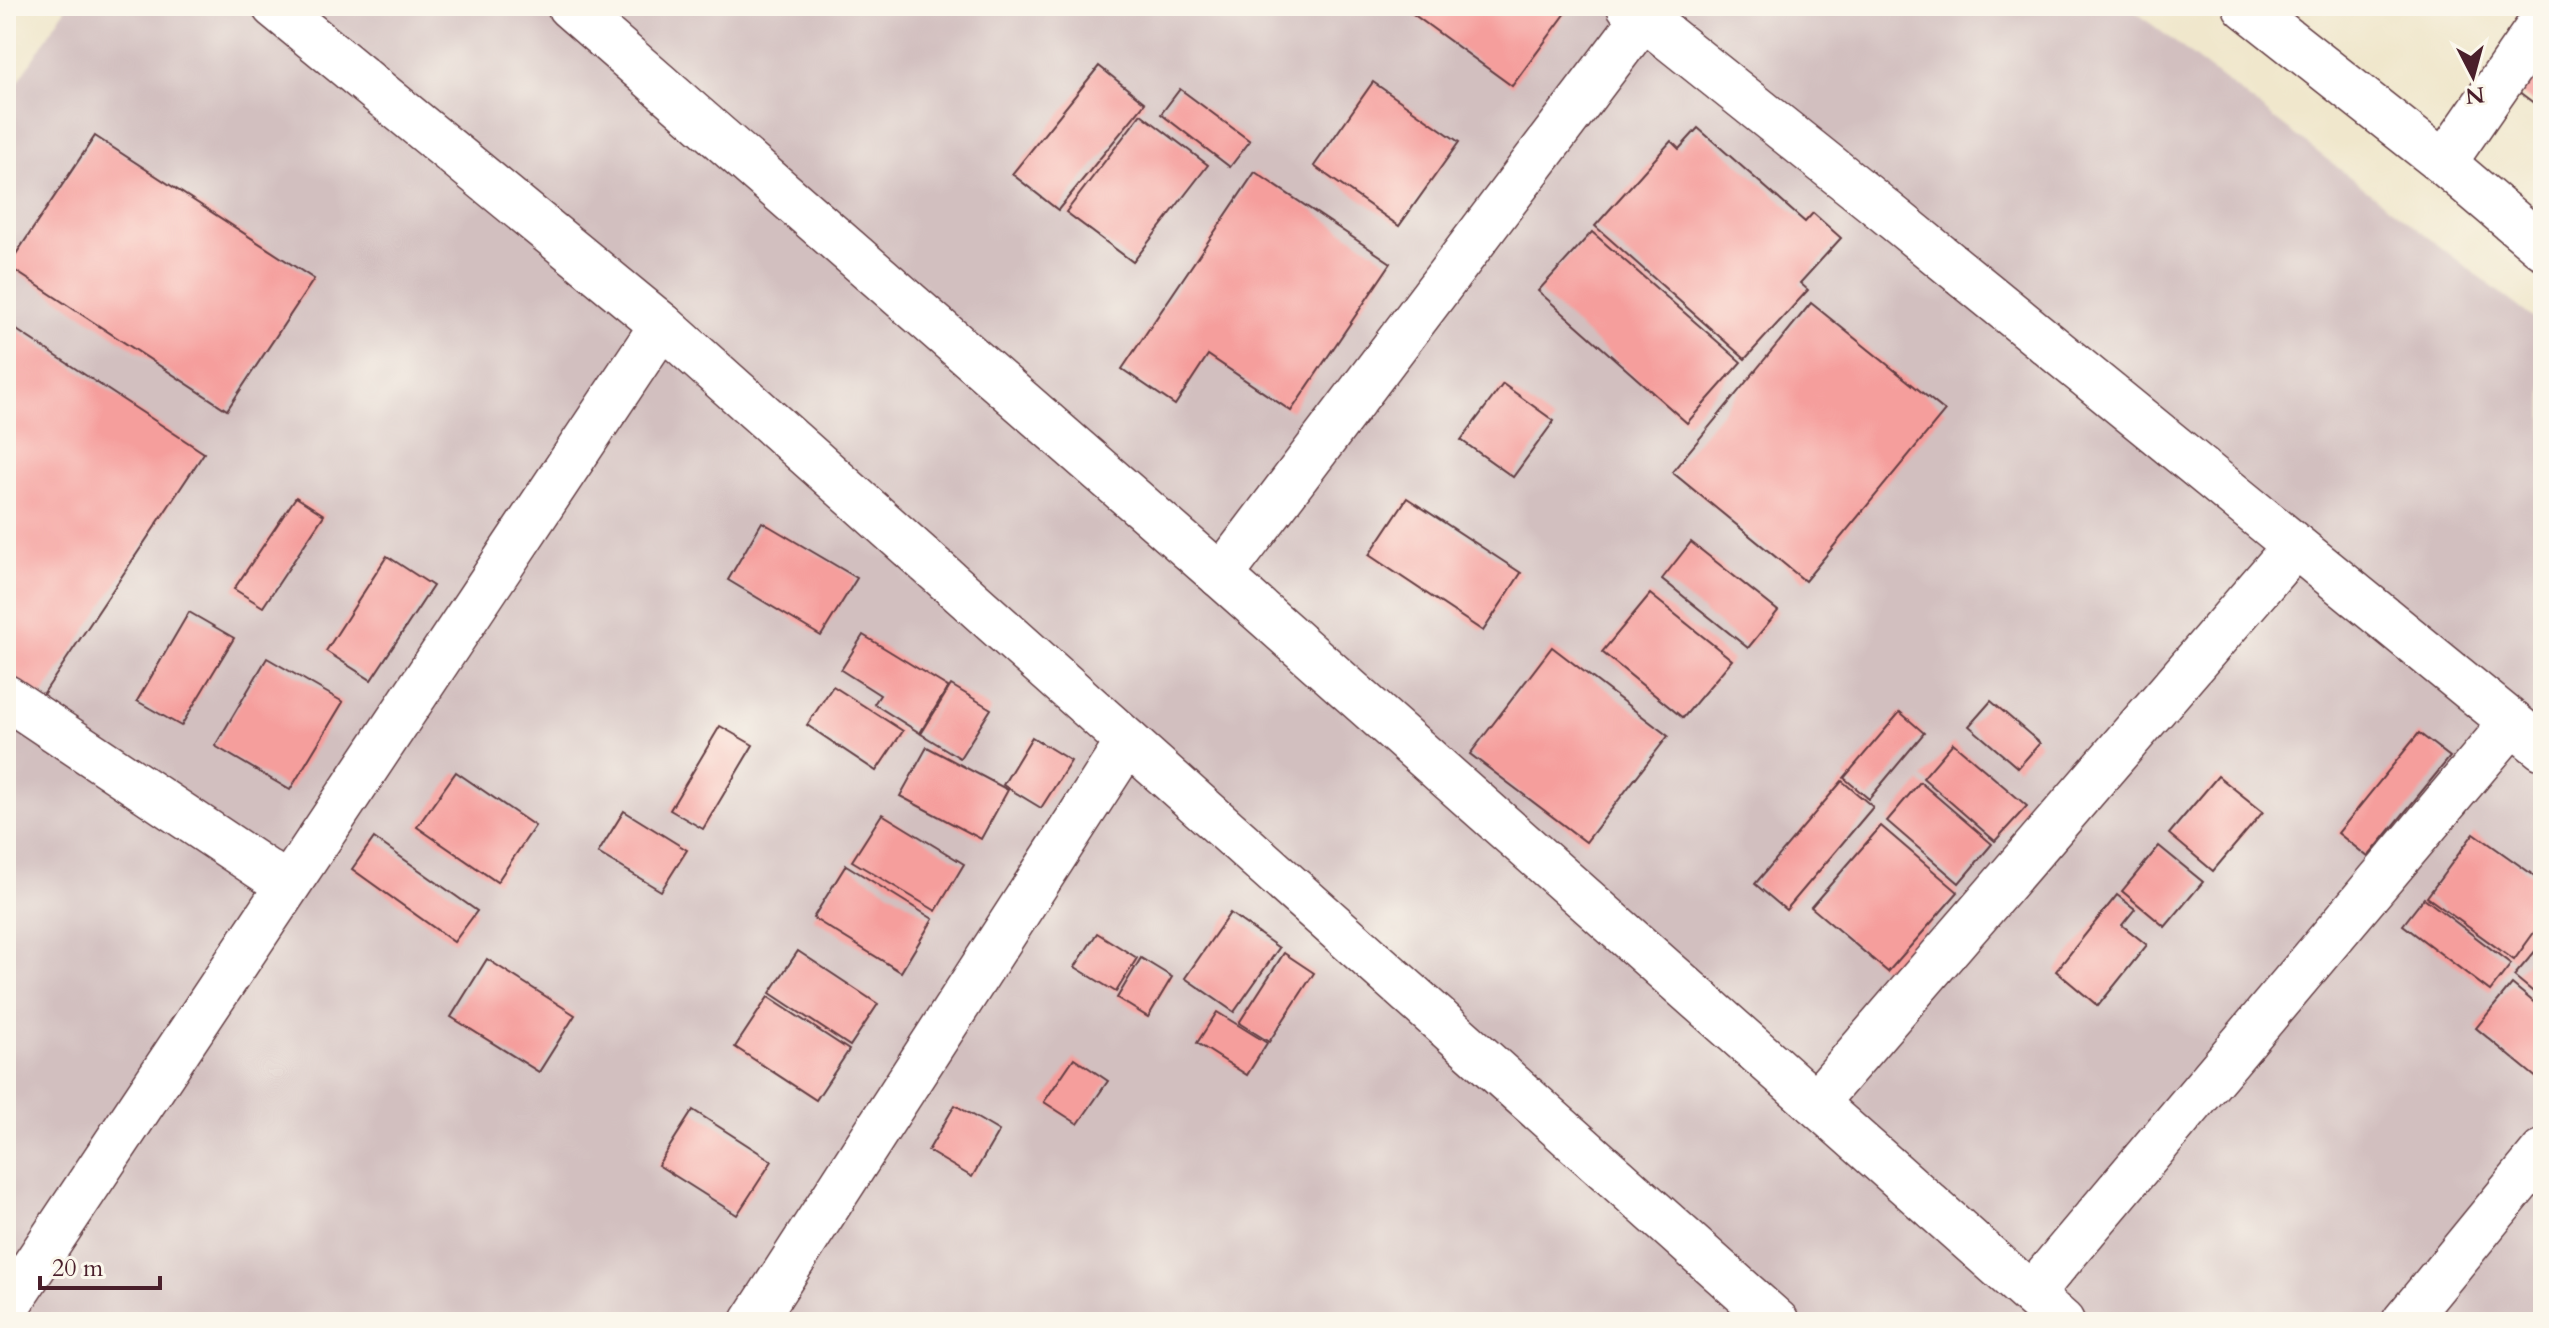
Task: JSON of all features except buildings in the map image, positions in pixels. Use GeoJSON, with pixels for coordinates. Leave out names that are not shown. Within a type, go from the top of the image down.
{"type":"FeatureCollection","features":[{"type":"Feature","properties":{"kind":"street"},"geometry":{"type":"LineString","coordinates":[[274,6],[662,325],[1777,1322]]}},
{"type":"Feature","properties":{"kind":"street"},"geometry":{"type":"LineString","coordinates":[[569,6],[1221,576],[2046,1308],[2528,736],[1874,202],[1636,12],[1221,576]]}},
{"type":"Feature","properties":{"kind":"street"},"geometry":{"type":"LineString","coordinates":[[2253,9],[2543,247]]}},
{"type":"Feature","properties":{"kind":"street"},"geometry":{"type":"LineString","coordinates":[[2444,163],[2543,20]]}},
{"type":"Feature","properties":{"kind":"street"},"geometry":{"type":"LineString","coordinates":[[6,1308],[662,325]]}},
{"type":"Feature","properties":{"kind":"street"},"geometry":{"type":"LineString","coordinates":[[1815,1103],[2295,546]]}},
{"type":"Feature","properties":{"kind":"street"},"geometry":{"type":"LineString","coordinates":[[6,697],[287,885]]}},
{"type":"Feature","properties":{"kind":"street"},"geometry":{"type":"LineString","coordinates":[[753,1322],[1128,742]]}},
{"type":"Feature","properties":{"kind":"street"},"geometry":{"type":"LineString","coordinates":[[2404,1322],[2543,1152]]}},
{"type":"Feature","properties":{"kind":"shaded area"},"geometry":{"type":"Polygon","coordinates":[[[67,6],[2128,6],[2543,326],[2543,1322],[6,1322],[6,101],[67,6]]]}}]}
